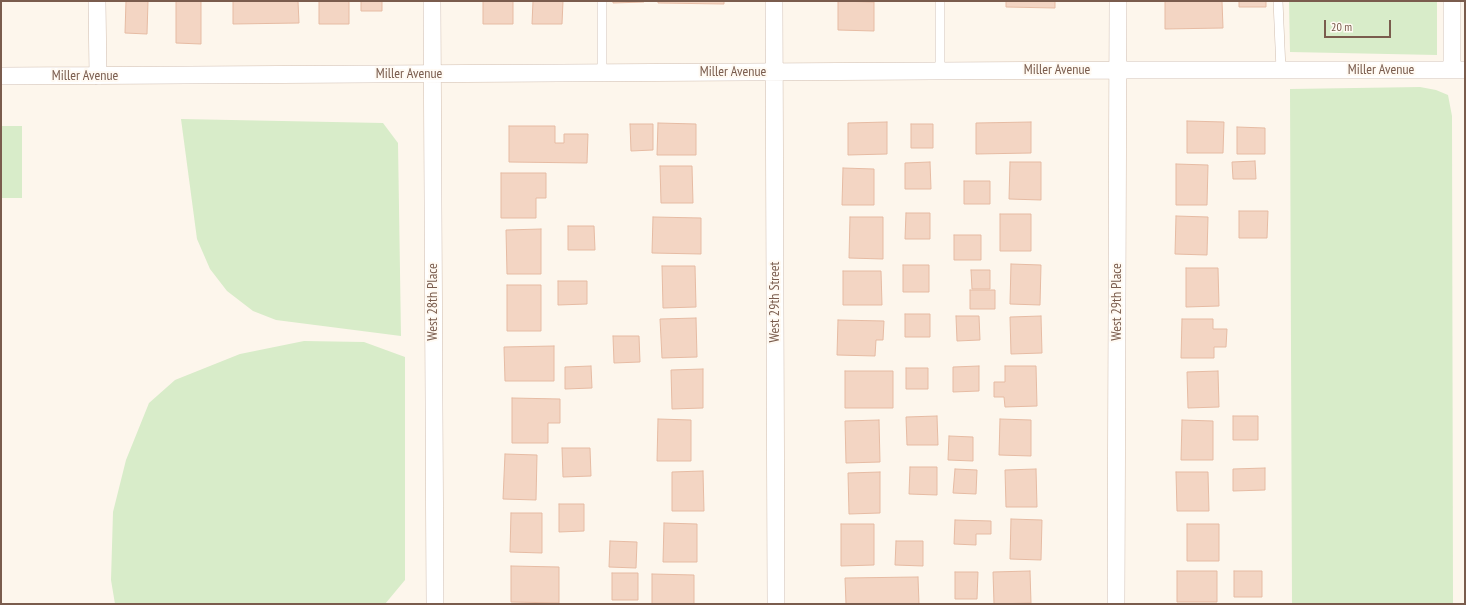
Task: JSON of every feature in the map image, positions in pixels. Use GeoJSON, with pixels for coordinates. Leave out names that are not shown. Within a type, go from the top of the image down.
{"type":"FeatureCollection","features":[{"type":"Feature","properties":{"kind":"street"},"geometry":{"type":"LineString","coordinates":[[97,1],[98,76]]}},
{"type":"Feature","properties":{"kind":"street","name":"West 28th Place"},"geometry":{"type":"LineString","coordinates":[[432,1],[435,604]]}},
{"type":"Feature","properties":{"kind":"street","name":"West 29th Street"},"geometry":{"type":"LineString","coordinates":[[774,1],[776,604]]}},
{"type":"Feature","properties":{"kind":"street","name":"West 29th Place"},"geometry":{"type":"LineString","coordinates":[[1116,604],[1119,70],[1118,1]]}},
{"type":"Feature","properties":{"kind":"street"},"geometry":{"type":"LineString","coordinates":[[1452,1],[1458,70]]}},
{"type":"Feature","properties":{"kind":"street","name":"Miller Avenue"},"geometry":{"type":"LineString","coordinates":[[1,76],[1119,70],[1458,70]]}},
{"type":"Feature","properties":{"kind":"lane"},"geometry":{"type":"LineString","coordinates":[[602,1],[602,73]]}},
{"type":"Feature","properties":{"kind":"lane"},"geometry":{"type":"LineString","coordinates":[[940,1],[940,71]]}},
{"type":"Feature","properties":{"kind":"lane"},"geometry":{"type":"LineString","coordinates":[[1278,1],[1280,70]]}},
{"type":"Feature","properties":{"kind":"green space"},"geometry":{"type":"Polygon","coordinates":[[[1289,1],[1437,1],[1437,55],[1290,52],[1289,1]]]}},
{"type":"Feature","properties":{"kind":"green space"},"geometry":{"type":"Polygon","coordinates":[[[1420,87],[1436,90],[1448,95],[1452,116],[1453,604],[1292,604],[1290,89],[1420,87]]]}},
{"type":"Feature","properties":{"kind":"green space"},"geometry":{"type":"Polygon","coordinates":[[[181,119],[383,123],[398,143],[401,336],[276,320],[253,311],[227,291],[210,269],[197,239],[181,119]]]}},
{"type":"Feature","properties":{"kind":"green space"},"geometry":{"type":"Polygon","coordinates":[[[1,126],[22,126],[22,198],[1,198],[1,126]]]}},
{"type":"Feature","properties":{"kind":"green space"},"geometry":{"type":"Polygon","coordinates":[[[304,341],[364,342],[405,357],[405,580],[385,604],[115,604],[111,580],[113,512],[126,460],[149,403],[175,380],[240,354],[304,341]]]}},
{"type":"Feature","properties":{"kind":"building"},"geometry":{"type":"Polygon","coordinates":[[[126,1],[148,1],[147,34],[125,33],[126,1]]]}},
{"type":"Feature","properties":{"kind":"building"},"geometry":{"type":"Polygon","coordinates":[[[176,1],[201,1],[201,44],[176,43],[176,1]]]}},
{"type":"Feature","properties":{"kind":"building"},"geometry":{"type":"Polygon","coordinates":[[[233,1],[298,1],[299,23],[233,24],[233,1]]]}},
{"type":"Feature","properties":{"kind":"building"},"geometry":{"type":"Polygon","coordinates":[[[319,1],[349,1],[349,24],[319,24],[319,1]]]}},
{"type":"Feature","properties":{"kind":"building"},"geometry":{"type":"Polygon","coordinates":[[[361,1],[382,1],[382,11],[361,11],[361,1]]]}},
{"type":"Feature","properties":{"kind":"building"},"geometry":{"type":"Polygon","coordinates":[[[483,1],[513,1],[513,24],[483,24],[483,1]]]}},
{"type":"Feature","properties":{"kind":"building"},"geometry":{"type":"Polygon","coordinates":[[[533,1],[563,1],[562,24],[532,24],[533,1]]]}},
{"type":"Feature","properties":{"kind":"building"},"geometry":{"type":"Polygon","coordinates":[[[613,1],[644,1],[644,2],[613,3],[613,1]]]}},
{"type":"Feature","properties":{"kind":"building"},"geometry":{"type":"Polygon","coordinates":[[[658,1],[724,1],[724,4],[658,3],[658,1]]]}},
{"type":"Feature","properties":{"kind":"building"},"geometry":{"type":"Polygon","coordinates":[[[838,1],[874,2],[874,31],[838,30],[838,1]]]}},
{"type":"Feature","properties":{"kind":"building"},"geometry":{"type":"Polygon","coordinates":[[[1006,1],[1055,1],[1055,8],[1006,7],[1006,1]]]}},
{"type":"Feature","properties":{"kind":"building"},"geometry":{"type":"Polygon","coordinates":[[[1165,1],[1222,1],[1223,28],[1165,29],[1165,1]]]}},
{"type":"Feature","properties":{"kind":"building"},"geometry":{"type":"Polygon","coordinates":[[[1239,1],[1266,1],[1266,7],[1239,7],[1239,1]]]}},
{"type":"Feature","properties":{"kind":"building"},"geometry":{"type":"Polygon","coordinates":[[[1187,121],[1224,122],[1223,153],[1187,153],[1187,121]]]}},
{"type":"Feature","properties":{"kind":"building"},"geometry":{"type":"Polygon","coordinates":[[[887,122],[887,154],[848,155],[848,123],[887,122]]]}},
{"type":"Feature","properties":{"kind":"building"},"geometry":{"type":"Polygon","coordinates":[[[1031,122],[1031,153],[976,154],[976,123],[1031,122]]]}},
{"type":"Feature","properties":{"kind":"building"},"geometry":{"type":"Polygon","coordinates":[[[658,123],[696,124],[696,155],[657,155],[658,123]]]}},
{"type":"Feature","properties":{"kind":"building"},"geometry":{"type":"Polygon","coordinates":[[[630,124],[653,124],[653,150],[631,151],[630,124]]]}},
{"type":"Feature","properties":{"kind":"building"},"geometry":{"type":"Polygon","coordinates":[[[911,124],[933,124],[933,148],[911,148],[911,124]]]}},
{"type":"Feature","properties":{"kind":"building"},"geometry":{"type":"Polygon","coordinates":[[[509,126],[555,126],[555,143],[564,143],[564,134],[588,134],[587,163],[509,162],[509,126]]]}},
{"type":"Feature","properties":{"kind":"building"},"geometry":{"type":"Polygon","coordinates":[[[1237,127],[1265,128],[1265,154],[1237,154],[1237,127]]]}},
{"type":"Feature","properties":{"kind":"building"},"geometry":{"type":"Polygon","coordinates":[[[1255,161],[1256,179],[1233,179],[1232,162],[1255,161]]]}},
{"type":"Feature","properties":{"kind":"building"},"geometry":{"type":"Polygon","coordinates":[[[930,162],[931,189],[905,189],[905,163],[930,162]]]}},
{"type":"Feature","properties":{"kind":"building"},"geometry":{"type":"Polygon","coordinates":[[[1010,162],[1041,162],[1041,200],[1009,199],[1010,162]]]}},
{"type":"Feature","properties":{"kind":"building"},"geometry":{"type":"Polygon","coordinates":[[[1176,164],[1208,165],[1207,205],[1176,205],[1176,164]]]}},
{"type":"Feature","properties":{"kind":"building"},"geometry":{"type":"Polygon","coordinates":[[[660,166],[692,166],[693,203],[661,203],[660,166]]]}},
{"type":"Feature","properties":{"kind":"building"},"geometry":{"type":"Polygon","coordinates":[[[843,168],[874,169],[874,205],[842,205],[843,168]]]}},
{"type":"Feature","properties":{"kind":"building"},"geometry":{"type":"Polygon","coordinates":[[[501,173],[546,173],[546,198],[536,198],[536,218],[501,218],[501,173]]]}},
{"type":"Feature","properties":{"kind":"building"},"geometry":{"type":"Polygon","coordinates":[[[964,181],[990,181],[990,204],[964,204],[964,181]]]}},
{"type":"Feature","properties":{"kind":"building"},"geometry":{"type":"Polygon","coordinates":[[[1239,211],[1268,211],[1267,238],[1239,238],[1239,211]]]}},
{"type":"Feature","properties":{"kind":"building"},"geometry":{"type":"Polygon","coordinates":[[[906,213],[930,213],[930,239],[905,239],[906,213]]]}},
{"type":"Feature","properties":{"kind":"building"},"geometry":{"type":"Polygon","coordinates":[[[1000,214],[1031,214],[1031,251],[1000,251],[1000,214]]]}},
{"type":"Feature","properties":{"kind":"building"},"geometry":{"type":"Polygon","coordinates":[[[1176,216],[1208,217],[1207,255],[1175,254],[1176,216]]]}},
{"type":"Feature","properties":{"kind":"building"},"geometry":{"type":"Polygon","coordinates":[[[653,217],[701,218],[701,254],[652,253],[653,217]]]}},
{"type":"Feature","properties":{"kind":"building"},"geometry":{"type":"Polygon","coordinates":[[[850,217],[883,217],[883,259],[849,258],[850,217]]]}},
{"type":"Feature","properties":{"kind":"building"},"geometry":{"type":"Polygon","coordinates":[[[568,226],[594,226],[595,250],[568,250],[568,226]]]}},
{"type":"Feature","properties":{"kind":"building"},"geometry":{"type":"Polygon","coordinates":[[[541,229],[541,274],[507,274],[506,230],[541,229]]]}},
{"type":"Feature","properties":{"kind":"building"},"geometry":{"type":"Polygon","coordinates":[[[954,235],[981,235],[981,260],[954,260],[954,235]]]}},
{"type":"Feature","properties":{"kind":"building"},"geometry":{"type":"Polygon","coordinates":[[[1011,264],[1041,265],[1040,305],[1010,304],[1011,264]]]}},
{"type":"Feature","properties":{"kind":"building"},"geometry":{"type":"Polygon","coordinates":[[[903,265],[929,265],[929,292],[903,292],[903,265]]]}},
{"type":"Feature","properties":{"kind":"building"},"geometry":{"type":"Polygon","coordinates":[[[662,266],[695,266],[696,307],[663,308],[662,266]]]}},
{"type":"Feature","properties":{"kind":"building"},"geometry":{"type":"Polygon","coordinates":[[[1186,268],[1218,268],[1219,306],[1186,307],[1186,268]]]}},
{"type":"Feature","properties":{"kind":"building"},"geometry":{"type":"Polygon","coordinates":[[[971,270],[990,270],[990,289],[972,289],[971,270]]]}},
{"type":"Feature","properties":{"kind":"building"},"geometry":{"type":"Polygon","coordinates":[[[843,271],[881,271],[882,305],[843,305],[843,271]]]}},
{"type":"Feature","properties":{"kind":"building"},"geometry":{"type":"Polygon","coordinates":[[[558,281],[587,281],[587,304],[558,305],[558,281]]]}},
{"type":"Feature","properties":{"kind":"building"},"geometry":{"type":"Polygon","coordinates":[[[507,285],[541,285],[541,331],[507,331],[507,285]]]}},
{"type":"Feature","properties":{"kind":"building"},"geometry":{"type":"Polygon","coordinates":[[[970,290],[995,290],[995,309],[970,309],[970,290]]]}},
{"type":"Feature","properties":{"kind":"building"},"geometry":{"type":"Polygon","coordinates":[[[905,314],[930,314],[930,337],[905,337],[905,314]]]}},
{"type":"Feature","properties":{"kind":"building"},"geometry":{"type":"Polygon","coordinates":[[[956,316],[979,316],[980,340],[957,341],[956,316]]]}},
{"type":"Feature","properties":{"kind":"building"},"geometry":{"type":"Polygon","coordinates":[[[1041,316],[1042,353],[1011,354],[1010,317],[1041,316]]]}},
{"type":"Feature","properties":{"kind":"building"},"geometry":{"type":"Polygon","coordinates":[[[696,318],[697,357],[662,358],[660,319],[696,318]]]}},
{"type":"Feature","properties":{"kind":"building"},"geometry":{"type":"Polygon","coordinates":[[[1182,319],[1213,319],[1213,329],[1227,329],[1226,347],[1214,347],[1214,358],[1181,358],[1182,319]]]}},
{"type":"Feature","properties":{"kind":"building"},"geometry":{"type":"Polygon","coordinates":[[[838,320],[884,321],[883,340],[876,340],[875,356],[837,355],[838,320]]]}},
{"type":"Feature","properties":{"kind":"building"},"geometry":{"type":"Polygon","coordinates":[[[613,336],[639,336],[640,362],[614,363],[613,336]]]}},
{"type":"Feature","properties":{"kind":"building"},"geometry":{"type":"Polygon","coordinates":[[[554,346],[554,381],[505,381],[504,347],[554,346]]]}},
{"type":"Feature","properties":{"kind":"building"},"geometry":{"type":"Polygon","coordinates":[[[591,366],[592,388],[565,389],[565,367],[591,366]]]}},
{"type":"Feature","properties":{"kind":"building"},"geometry":{"type":"Polygon","coordinates":[[[979,366],[979,391],[953,392],[953,367],[979,366]]]}},
{"type":"Feature","properties":{"kind":"building"},"geometry":{"type":"Polygon","coordinates":[[[1005,366],[1036,366],[1037,406],[1005,407],[1004,397],[994,397],[994,382],[1005,382],[1005,366]]]}},
{"type":"Feature","properties":{"kind":"building"},"geometry":{"type":"Polygon","coordinates":[[[906,368],[928,368],[928,389],[906,389],[906,368]]]}},
{"type":"Feature","properties":{"kind":"building"},"geometry":{"type":"Polygon","coordinates":[[[703,369],[703,408],[672,409],[671,370],[703,369]]]}},
{"type":"Feature","properties":{"kind":"building"},"geometry":{"type":"Polygon","coordinates":[[[845,371],[893,371],[893,408],[845,408],[845,371]]]}},
{"type":"Feature","properties":{"kind":"building"},"geometry":{"type":"Polygon","coordinates":[[[1218,371],[1219,407],[1188,408],[1187,372],[1218,371]]]}},
{"type":"Feature","properties":{"kind":"building"},"geometry":{"type":"Polygon","coordinates":[[[512,398],[560,399],[560,423],[548,423],[548,443],[512,443],[512,398]]]}},
{"type":"Feature","properties":{"kind":"building"},"geometry":{"type":"Polygon","coordinates":[[[937,416],[938,445],[907,445],[906,417],[937,416]]]}},
{"type":"Feature","properties":{"kind":"building"},"geometry":{"type":"Polygon","coordinates":[[[1233,416],[1258,416],[1258,440],[1233,440],[1233,416]]]}},
{"type":"Feature","properties":{"kind":"building"},"geometry":{"type":"Polygon","coordinates":[[[658,419],[691,420],[691,461],[657,461],[658,419]]]}},
{"type":"Feature","properties":{"kind":"building"},"geometry":{"type":"Polygon","coordinates":[[[1000,419],[1031,420],[1031,456],[999,455],[1000,419]]]}},
{"type":"Feature","properties":{"kind":"building"},"geometry":{"type":"Polygon","coordinates":[[[879,420],[880,462],[846,463],[845,421],[879,420]]]}},
{"type":"Feature","properties":{"kind":"building"},"geometry":{"type":"Polygon","coordinates":[[[1182,420],[1213,421],[1213,460],[1181,460],[1182,420]]]}},
{"type":"Feature","properties":{"kind":"building"},"geometry":{"type":"Polygon","coordinates":[[[949,436],[973,437],[973,461],[948,460],[949,436]]]}},
{"type":"Feature","properties":{"kind":"building"},"geometry":{"type":"Polygon","coordinates":[[[562,448],[590,448],[591,476],[563,477],[562,448]]]}},
{"type":"Feature","properties":{"kind":"building"},"geometry":{"type":"Polygon","coordinates":[[[505,454],[537,455],[536,500],[503,499],[505,454]]]}},
{"type":"Feature","properties":{"kind":"building"},"geometry":{"type":"Polygon","coordinates":[[[910,467],[937,467],[937,495],[909,494],[910,467]]]}},
{"type":"Feature","properties":{"kind":"building"},"geometry":{"type":"Polygon","coordinates":[[[1265,468],[1265,490],[1233,491],[1233,469],[1265,468]]]}},
{"type":"Feature","properties":{"kind":"building"},"geometry":{"type":"Polygon","coordinates":[[[955,469],[977,470],[976,494],[953,493],[955,469]]]}},
{"type":"Feature","properties":{"kind":"building"},"geometry":{"type":"Polygon","coordinates":[[[1036,469],[1037,507],[1006,507],[1005,470],[1036,469]]]}},
{"type":"Feature","properties":{"kind":"building"},"geometry":{"type":"Polygon","coordinates":[[[703,471],[704,511],[672,511],[672,472],[703,471]]]}},
{"type":"Feature","properties":{"kind":"building"},"geometry":{"type":"Polygon","coordinates":[[[880,472],[880,513],[849,514],[848,473],[880,472]]]}},
{"type":"Feature","properties":{"kind":"building"},"geometry":{"type":"Polygon","coordinates":[[[1176,472],[1208,472],[1209,511],[1177,511],[1176,472]]]}},
{"type":"Feature","properties":{"kind":"building"},"geometry":{"type":"Polygon","coordinates":[[[559,504],[584,504],[584,531],[559,532],[559,504]]]}},
{"type":"Feature","properties":{"kind":"building"},"geometry":{"type":"Polygon","coordinates":[[[511,513],[542,513],[542,553],[510,552],[511,513]]]}},
{"type":"Feature","properties":{"kind":"building"},"geometry":{"type":"Polygon","coordinates":[[[1011,519],[1042,520],[1041,560],[1010,559],[1011,519]]]}},
{"type":"Feature","properties":{"kind":"building"},"geometry":{"type":"Polygon","coordinates":[[[955,520],[991,521],[991,534],[976,534],[976,545],[954,544],[955,520]]]}},
{"type":"Feature","properties":{"kind":"building"},"geometry":{"type":"Polygon","coordinates":[[[664,523],[697,524],[697,562],[663,562],[664,523]]]}},
{"type":"Feature","properties":{"kind":"building"},"geometry":{"type":"Polygon","coordinates":[[[841,524],[874,524],[874,565],[841,566],[841,524]]]}},
{"type":"Feature","properties":{"kind":"building"},"geometry":{"type":"Polygon","coordinates":[[[1187,524],[1219,524],[1219,561],[1187,561],[1187,524]]]}},
{"type":"Feature","properties":{"kind":"building"},"geometry":{"type":"Polygon","coordinates":[[[610,541],[637,542],[636,568],[609,567],[610,541]]]}},
{"type":"Feature","properties":{"kind":"building"},"geometry":{"type":"Polygon","coordinates":[[[896,541],[923,541],[923,566],[895,565],[896,541]]]}},
{"type":"Feature","properties":{"kind":"building"},"geometry":{"type":"Polygon","coordinates":[[[511,566],[559,567],[559,603],[511,602],[511,566]]]}},
{"type":"Feature","properties":{"kind":"building"},"geometry":{"type":"Polygon","coordinates":[[[1030,571],[1031,603],[994,604],[993,572],[1030,571]]]}},
{"type":"Feature","properties":{"kind":"building"},"geometry":{"type":"Polygon","coordinates":[[[1177,571],[1217,571],[1217,602],[1177,602],[1177,571]]]}},
{"type":"Feature","properties":{"kind":"building"},"geometry":{"type":"Polygon","coordinates":[[[1234,571],[1262,571],[1262,597],[1234,597],[1234,571]]]}},
{"type":"Feature","properties":{"kind":"building"},"geometry":{"type":"Polygon","coordinates":[[[955,572],[978,572],[977,599],[955,599],[955,572]]]}},
{"type":"Feature","properties":{"kind":"building"},"geometry":{"type":"Polygon","coordinates":[[[612,573],[638,573],[638,600],[612,600],[612,573]]]}},
{"type":"Feature","properties":{"kind":"building"},"geometry":{"type":"Polygon","coordinates":[[[652,574],[694,575],[694,604],[652,604],[652,574]]]}},
{"type":"Feature","properties":{"kind":"building"},"geometry":{"type":"Polygon","coordinates":[[[918,577],[919,604],[846,604],[845,578],[918,577]]]}}]}
